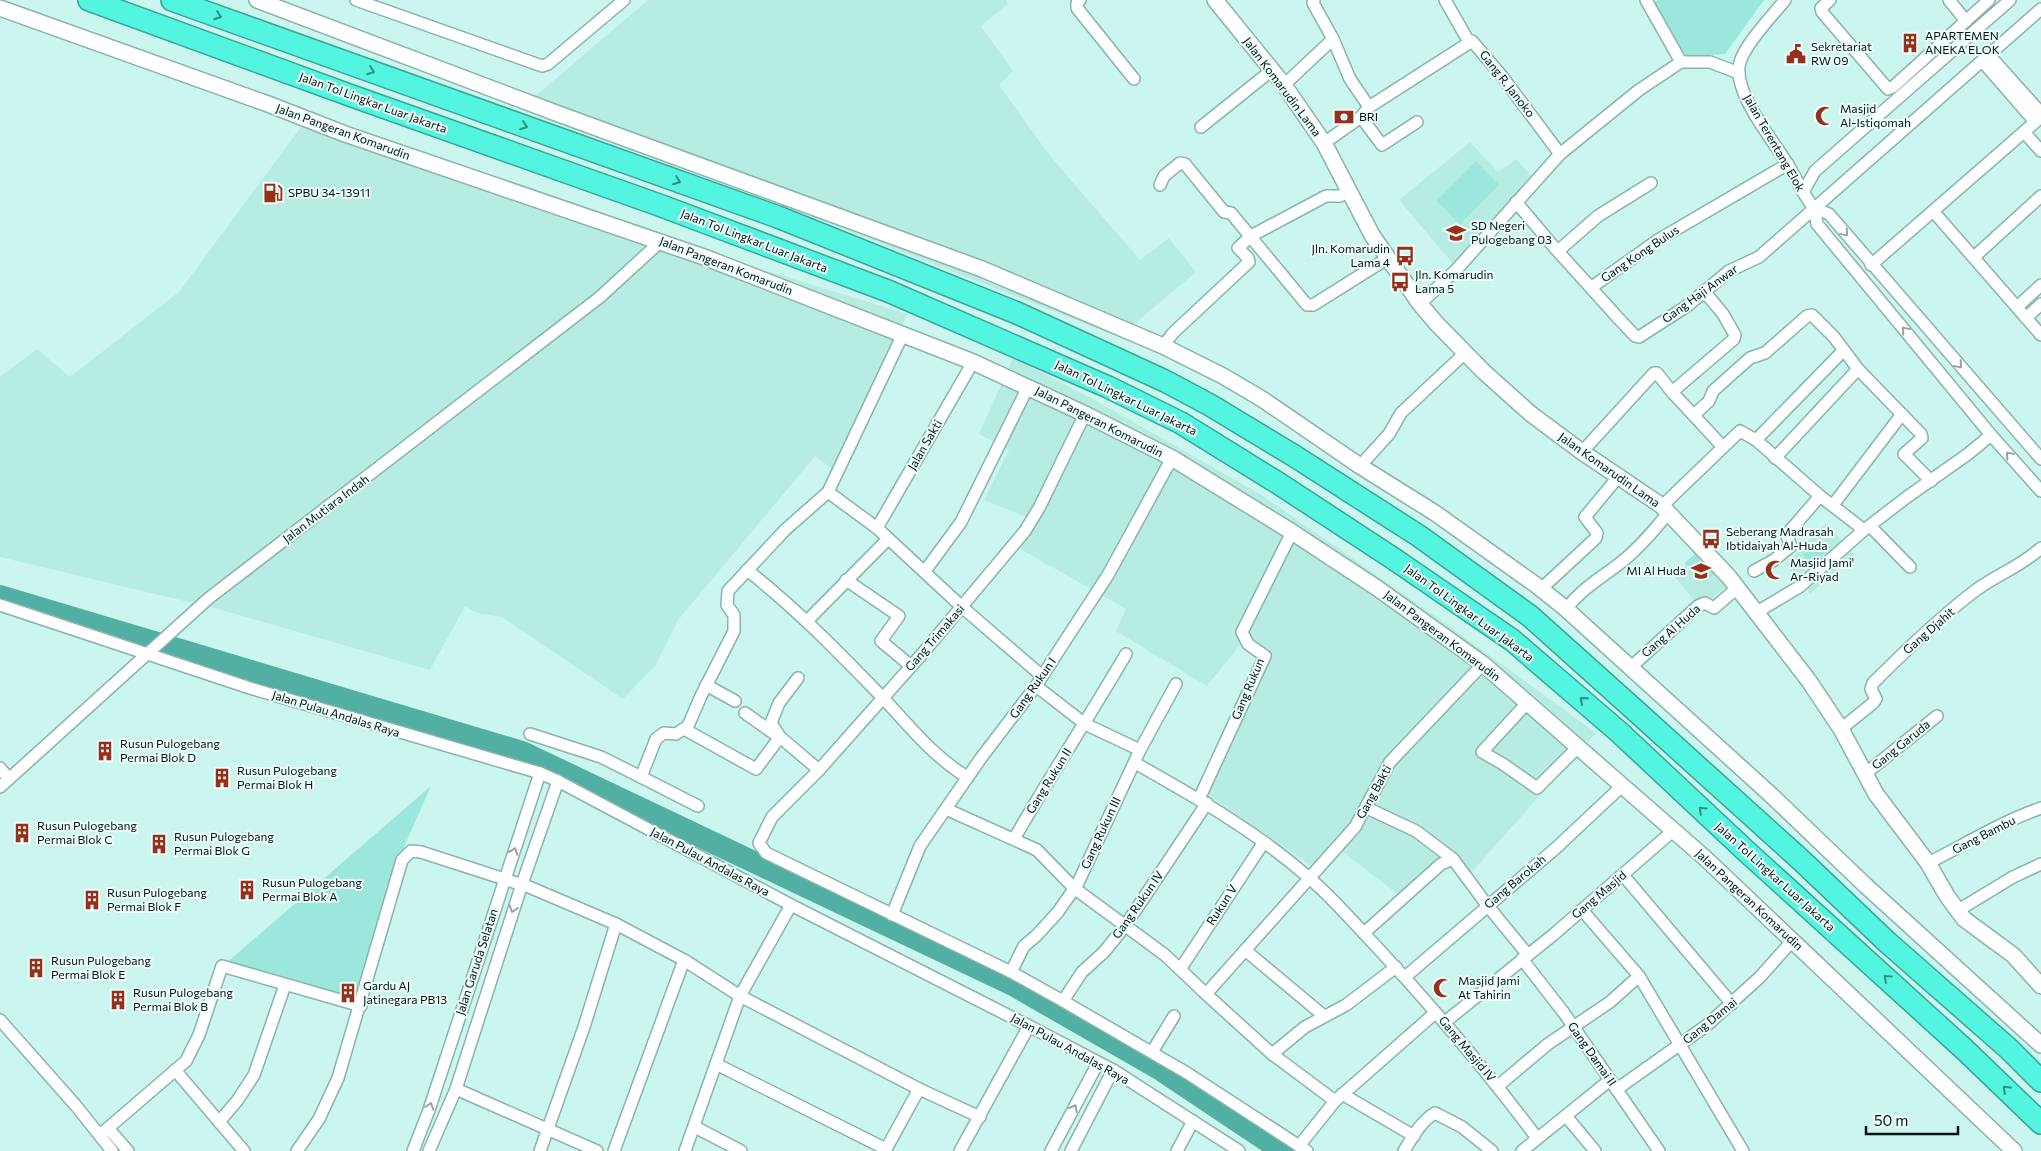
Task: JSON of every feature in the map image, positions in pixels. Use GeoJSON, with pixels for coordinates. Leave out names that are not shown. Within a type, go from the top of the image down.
{"type":"FeatureCollection","features":[{"type":"Feature","properties":{"kind":"highway","name":"Jalan Tol Lingkar Luar Jakarta"},"geometry":{"type":"LineString","coordinates":[[89,0],[361,100],[659,205],[888,291],[1081,375],[1181,423],[1278,482],[1512,640],[1619,732],[1746,851],[1964,1048],[2041,1123]]}},
{"type":"Feature","properties":{"kind":"highway"},"geometry":{"type":"LineString","coordinates":[[172,0],[815,232],[1017,313],[1165,381],[1210,405],[1296,456],[1411,531],[1530,616],[1802,861],[1887,942],[2009,1049],[2041,1081]]}},
{"type":"Feature","properties":{"kind":"street"},"geometry":{"type":"LineString","coordinates":[[257,0],[564,116],[982,269],[1163,346],[1256,395],[1360,466],[1435,514],[1541,589],[1566,609],[1771,795],[1865,885],[2041,1045]]}},
{"type":"Feature","properties":{"kind":"street"},"geometry":{"type":"LineString","coordinates":[[356,0],[542,66],[548,64],[624,0]]}},
{"type":"Feature","properties":{"kind":"street"},"geometry":{"type":"LineString","coordinates":[[1080,0],[1077,3],[1077,8],[1134,79]]}},
{"type":"Feature","properties":{"kind":"street","name":"Jalan Komarudin Lama"},"geometry":{"type":"LineString","coordinates":[[1215,0],[1284,84],[1324,143],[1348,191],[1388,258],[1420,304],[1465,353],[1509,395],[1582,452],[1665,509],[1737,588],[1809,681],[1841,729],[1887,810],[1928,863],[1957,911],[1964,919],[2012,955],[2041,986]]}},
{"type":"Feature","properties":{"kind":"street"},"geometry":{"type":"LineString","coordinates":[[1314,0],[1313,3],[1333,39],[1350,78],[1369,107]]}},
{"type":"Feature","properties":{"kind":"street"},"geometry":{"type":"LineString","coordinates":[[1445,0],[1469,42]]}},
{"type":"Feature","properties":{"kind":"street"},"geometry":{"type":"LineString","coordinates":[[1646,0],[1681,62]]}},
{"type":"Feature","properties":{"kind":"street"},"geometry":{"type":"LineString","coordinates":[[1420,304],[1457,270],[1560,154],[1639,90],[1681,62],[1710,62],[1739,73],[1739,64],[1743,54],[1785,0]]}},
{"type":"Feature","properties":{"kind":"street"},"geometry":{"type":"LineString","coordinates":[[1830,0],[1821,8],[1822,14],[1888,89],[1893,87],[1989,0]]}},
{"type":"Feature","properties":{"kind":"street"},"geometry":{"type":"LineString","coordinates":[[1948,0],[1966,21]]}},
{"type":"Feature","properties":{"kind":"street"},"geometry":{"type":"LineString","coordinates":[[1803,192],[1815,170],[2010,0]]}},
{"type":"Feature","properties":{"kind":"street","name":"Jalan Pangeran Komarudin"},"geometry":{"type":"LineString","coordinates":[[0,8],[268,104],[345,134],[546,204],[661,241],[904,334],[1028,387],[1172,458],[1292,532],[1377,588],[1483,664],[1674,830],[2014,1151]]}},
{"type":"Feature","properties":{"kind":"street","name":"Gang Haji Anwar"},"geometry":{"type":"LineString","coordinates":[[1592,287],[1619,319],[1638,337],[1686,306],[1734,268],[1759,257],[2041,9]]}},
{"type":"Feature","properties":{"kind":"street"},"geometry":{"type":"LineString","coordinates":[[1284,84],[1333,39]]}},
{"type":"Feature","properties":{"kind":"street","name":"Gang R. Janoko"},"geometry":{"type":"LineString","coordinates":[[1324,143],[1361,117],[1369,107],[1473,41],[1560,154]]}},
{"type":"Feature","properties":{"kind":"street"},"geometry":{"type":"LineString","coordinates":[[1872,265],[2039,118],[1985,58]]}},
{"type":"Feature","properties":{"kind":"street"},"geometry":{"type":"LineString","coordinates":[[1201,127],[1272,70]]}},
{"type":"Feature","properties":{"kind":"street","name":"Jalan Terentang Elok"},"geometry":{"type":"LineString","coordinates":[[1739,73],[1740,83],[1748,102],[1814,208]]}},
{"type":"Feature","properties":{"kind":"street"},"geometry":{"type":"LineString","coordinates":[[1361,117],[1382,145],[1417,122]]}},
{"type":"Feature","properties":{"kind":"street"},"geometry":{"type":"LineString","coordinates":[[2024,132],[2041,151]]}},
{"type":"Feature","properties":{"kind":"street"},"geometry":{"type":"LineString","coordinates":[[1160,185],[1164,176],[1180,163],[1185,164],[1224,212],[1232,214],[1307,305],[1310,306],[1388,258]]}},
{"type":"Feature","properties":{"kind":"street","name":"Gang Kong Bulus"},"geometry":{"type":"LineString","coordinates":[[1516,202],[1592,287],[1658,240],[1788,164]]}},
{"type":"Feature","properties":{"kind":"street"},"geometry":{"type":"LineString","coordinates":[[1795,177],[1815,170]]}},
{"type":"Feature","properties":{"kind":"street"},"geometry":{"type":"LineString","coordinates":[[1558,251],[1598,216],[1651,183]]}},
{"type":"Feature","properties":{"kind":"street"},"geometry":{"type":"LineString","coordinates":[[1163,346],[1174,333],[1249,262],[1248,258],[1238,248],[1251,236],[1326,196],[1340,196],[1348,191]]}},
{"type":"Feature","properties":{"kind":"street"},"geometry":{"type":"LineString","coordinates":[[1974,257],[2041,196]]}},
{"type":"Feature","properties":{"kind":"street"},"geometry":{"type":"LineString","coordinates":[[1814,208],[1829,214],[2041,459]]}},
{"type":"Feature","properties":{"kind":"street"},"geometry":{"type":"LineString","coordinates":[[1814,208],[1817,224],[1991,435],[2041,491]]}},
{"type":"Feature","properties":{"kind":"street"},"geometry":{"type":"LineString","coordinates":[[1933,211],[2041,335]]}},
{"type":"Feature","properties":{"kind":"street","name":"Jalan Mutiara Indah"},"geometry":{"type":"LineString","coordinates":[[0,787],[224,586],[600,297],[661,241]]}},
{"type":"Feature","properties":{"kind":"street"},"geometry":{"type":"LineString","coordinates":[[2017,307],[2041,285]]}},
{"type":"Feature","properties":{"kind":"street"},"geometry":{"type":"LineString","coordinates":[[1672,392],[1734,339],[1735,335],[1723,314],[1704,291]]}},
{"type":"Feature","properties":{"kind":"street"},"geometry":{"type":"LineString","coordinates":[[2026,318],[2041,304]]}},
{"type":"Feature","properties":{"kind":"street"},"geometry":{"type":"LineString","coordinates":[[1694,415],[1708,402],[1713,391],[1750,358],[1766,353],[1811,314],[1834,337],[1858,369],[1922,437],[1904,452],[1904,455],[1931,482]]}},
{"type":"Feature","properties":{"kind":"street"},"geometry":{"type":"LineString","coordinates":[[641,776],[656,739],[664,733],[676,734],[688,726],[706,685],[734,631],[734,614],[727,604],[728,591],[786,530],[828,492],[904,334]]}},
{"type":"Feature","properties":{"kind":"street"},"geometry":{"type":"LineString","coordinates":[[1775,458],[1843,351]]}},
{"type":"Feature","properties":{"kind":"street"},"geometry":{"type":"LineString","coordinates":[[1360,466],[1389,434],[1401,413],[1465,353]]}},
{"type":"Feature","properties":{"kind":"street","name":"Jalan Sakti"},"geometry":{"type":"LineString","coordinates":[[877,528],[973,362]]}},
{"type":"Feature","properties":{"kind":"street"},"geometry":{"type":"LineString","coordinates":[[1756,440],[1858,369]]}},
{"type":"Feature","properties":{"kind":"street"},"geometry":{"type":"LineString","coordinates":[[1582,452],[1654,373],[1657,373],[1723,448]]}},
{"type":"Feature","properties":{"kind":"street"},"geometry":{"type":"LineString","coordinates":[[925,571],[961,522],[1028,387]]}},
{"type":"Feature","properties":{"kind":"street","name":"Gang Trimakasi"},"geometry":{"type":"LineString","coordinates":[[892,916],[766,853],[759,843],[772,817],[819,770],[1000,563],[1031,522],[1086,414]]}},
{"type":"Feature","properties":{"kind":"street"},"geometry":{"type":"LineString","coordinates":[[1833,505],[1902,414]]}},
{"type":"Feature","properties":{"kind":"street"},"geometry":{"type":"LineString","coordinates":[[1566,609],[1579,593],[1624,559],[1645,540],[1665,509],[1739,431],[1756,440],[1820,496],[1867,528],[1910,567]]}},
{"type":"Feature","properties":{"kind":"street"},"geometry":{"type":"LineString","coordinates":[[1756,612],[1799,587],[1867,528],[1907,497],[1931,482],[1991,435]]}},
{"type":"Feature","properties":{"kind":"street","name":"Gang Rukun I"},"geometry":{"type":"LineString","coordinates":[[892,916],[915,855],[968,777],[1039,681],[1108,575],[1172,458]]}},
{"type":"Feature","properties":{"kind":"street"},"geometry":{"type":"LineString","coordinates":[[1541,589],[1596,538],[1597,532],[1585,518],[1619,476]]}},
{"type":"Feature","properties":{"kind":"street"},"geometry":{"type":"LineString","coordinates":[[828,492],[877,528],[925,571],[1085,724],[1140,750]]}},
{"type":"Feature","properties":{"kind":"street"},"geometry":{"type":"LineString","coordinates":[[1754,571],[1774,560],[1791,546],[1787,539],[1788,533],[1820,496]]}},
{"type":"Feature","properties":{"kind":"street","name":"Gang Rukun"},"geometry":{"type":"LineString","coordinates":[[1202,801],[1265,656],[1248,644],[1242,632],[1292,532]]}},
{"type":"Feature","properties":{"kind":"street"},"geometry":{"type":"LineString","coordinates":[[807,621],[888,539]]}},
{"type":"Feature","properties":{"kind":"street","name":"Gang Djahit"},"geometry":{"type":"LineString","coordinates":[[1841,729],[1873,703],[1876,698],[1871,689],[1873,683],[1932,624],[1977,590],[2026,561],[2041,548]]}},
{"type":"Feature","properties":{"kind":"street"},"geometry":{"type":"LineString","coordinates":[[747,570],[807,621],[931,749],[954,769],[968,777]]}},
{"type":"Feature","properties":{"kind":"street"},"geometry":{"type":"LineString","coordinates":[[846,580],[899,616],[881,641],[911,666]]}},
{"type":"Feature","properties":{"kind":"street","name":"Gang Al Huda"},"geometry":{"type":"LineString","coordinates":[[1630,668],[1698,606],[1705,603],[1714,608],[1737,588]]}},
{"type":"Feature","properties":{"kind":"street","name":"Jalan Pulau Andalas Raya"},"geometry":{"type":"LineString","coordinates":[[0,605],[150,651],[250,688],[540,773],[558,780],[791,905],[1113,1070],[1239,1151]]}},
{"type":"Feature","properties":{"kind":"street","name":"Gang Rukun II"},"geometry":{"type":"LineString","coordinates":[[1014,839],[1126,654]]}},
{"type":"Feature","properties":{"kind":"street","name":"Gang Bakti"},"geometry":{"type":"LineString","coordinates":[[1206,994],[1355,827],[1367,808],[1390,762],[1483,664]]}},
{"type":"Feature","properties":{"kind":"street"},"geometry":{"type":"LineString","coordinates":[[780,737],[771,723],[779,703],[798,678]]}},
{"type":"Feature","properties":{"kind":"street","name":"Gang Rukun III"},"geometry":{"type":"LineString","coordinates":[[1011,972],[1024,946],[1058,912],[1074,888],[1140,750],[1176,684]]}},
{"type":"Feature","properties":{"kind":"street"},"geometry":{"type":"LineString","coordinates":[[706,685],[736,701]]}},
{"type":"Feature","properties":{"kind":"street"},"geometry":{"type":"LineString","coordinates":[[1528,702],[1482,752],[1504,764],[1537,788],[1578,747]]}},
{"type":"Feature","properties":{"kind":"street"},"geometry":{"type":"LineString","coordinates":[[744,714],[780,737],[819,770]]}},
{"type":"Feature","properties":{"kind":"street","name":"Gang Garuda"},"geometry":{"type":"LineString","coordinates":[[1865,774],[1937,716]]}},
{"type":"Feature","properties":{"kind":"street"},"geometry":{"type":"LineString","coordinates":[[684,729],[756,769],[780,737]]}},
{"type":"Feature","properties":{"kind":"street"},"geometry":{"type":"LineString","coordinates":[[530,734],[601,757],[698,806]]}},
{"type":"Feature","properties":{"kind":"street","name":"Gang Masjid IV"},"geometry":{"type":"LineString","coordinates":[[1135,763],[1202,801],[1264,842],[1309,877],[1396,967],[1445,1022],[1498,1086],[1537,1138]]}},
{"type":"Feature","properties":{"kind":"street"},"geometry":{"type":"LineString","coordinates":[[0,768],[9,779]]}},
{"type":"Feature","properties":{"kind":"street","name":"Jalan Garuda Selatan"},"geometry":{"type":"LineString","coordinates":[[413,1151],[429,1110],[540,773]]}},
{"type":"Feature","properties":{"kind":"street","name":"Jalan Garuda Selatan"},"geometry":{"type":"LineString","coordinates":[[429,1151],[456,1089],[522,884],[558,780]]}},
{"type":"Feature","properties":{"kind":"street","name":"Gang Barokah"},"geometry":{"type":"LineString","coordinates":[[1405,977],[1556,848],[1622,785]]}},
{"type":"Feature","properties":{"kind":"street","name":"Gang Rukun IV"},"geometry":{"type":"LineString","coordinates":[[1063,1001],[1082,972],[1104,952],[1125,926],[1202,801]]}},
{"type":"Feature","properties":{"kind":"street","name":"Gang Damai II"},"geometry":{"type":"LineString","coordinates":[[1367,808],[1416,831],[1453,859],[1525,957],[1659,1151]]}},
{"type":"Feature","properties":{"kind":"street","name":"Gang Bambu"},"geometry":{"type":"LineString","coordinates":[[1928,863],[1970,842],[1988,830],[2041,808]]}},
{"type":"Feature","properties":{"kind":"street"},"geometry":{"type":"LineString","coordinates":[[946,809],[1037,850],[1074,888],[1165,954],[1272,1054],[1339,1098],[1414,1136]]}},
{"type":"Feature","properties":{"kind":"street","name":"Gang Masjid"},"geometry":{"type":"LineString","coordinates":[[1445,1022],[1582,910],[1674,830]]}},
{"type":"Feature","properties":{"kind":"street","name":"Rukun V"},"geometry":{"type":"LineString","coordinates":[[1180,968],[1264,842]]}},
{"type":"Feature","properties":{"kind":"street"},"geometry":{"type":"LineString","coordinates":[[297,1151],[319,1119],[332,1092],[361,1006],[402,860],[407,853],[412,851],[421,852],[522,884],[616,924],[684,960],[740,996],[920,1089],[980,1117]]}},
{"type":"Feature","properties":{"kind":"street"},"geometry":{"type":"LineString","coordinates":[[1364,933],[1441,864],[1453,859]]}},
{"type":"Feature","properties":{"kind":"street"},"geometry":{"type":"LineString","coordinates":[[1957,911],[2013,877],[2041,864]]}},
{"type":"Feature","properties":{"kind":"street"},"geometry":{"type":"LineString","coordinates":[[1623,875],[1732,1004]]}},
{"type":"Feature","properties":{"kind":"street"},"geometry":{"type":"LineString","coordinates":[[685,1151],[740,996],[791,905]]}},
{"type":"Feature","properties":{"kind":"street"},"geometry":{"type":"LineString","coordinates":[[1582,910],[1639,976],[1743,1151]]}},
{"type":"Feature","properties":{"kind":"street"},"geometry":{"type":"LineString","coordinates":[[892,916],[1011,972],[1063,1001],[1152,1052],[1303,1148],[1339,1098],[1436,1013]]}},
{"type":"Feature","properties":{"kind":"street"},"geometry":{"type":"LineString","coordinates":[[540,1151],[584,1027],[616,924]]}},
{"type":"Feature","properties":{"kind":"street","name":"Gang Damai"},"geometry":{"type":"LineString","coordinates":[[1522,1151],[1566,1116],[1614,1084],[1680,1046],[1732,1004],[1760,977],[1792,941]]}},
{"type":"Feature","properties":{"kind":"street"},"geometry":{"type":"LineString","coordinates":[[1245,950],[1324,1016]]}},
{"type":"Feature","properties":{"kind":"street"},"geometry":{"type":"LineString","coordinates":[[614,1151],[684,960]]}},
{"type":"Feature","properties":{"kind":"street"},"geometry":{"type":"LineString","coordinates":[[104,1131],[186,1061],[195,1046],[220,967],[223,966],[361,1006]]}},
{"type":"Feature","properties":{"kind":"street"},"geometry":{"type":"LineString","coordinates":[[1272,1054],[1297,1032],[1346,1005],[1396,967]]}},
{"type":"Feature","properties":{"kind":"street"},"geometry":{"type":"LineString","coordinates":[[1498,1086],[1548,1044],[1610,1002],[1639,976]]}},
{"type":"Feature","properties":{"kind":"street"},"geometry":{"type":"LineString","coordinates":[[219,1122],[237,1101],[254,1075],[267,1042],[285,985]]}},
{"type":"Feature","properties":{"kind":"street"},"geometry":{"type":"LineString","coordinates":[[1152,1052],[1174,1016]]}},
{"type":"Feature","properties":{"kind":"street"},"geometry":{"type":"LineString","coordinates":[[0,1020],[104,1131],[128,1151]]}},
{"type":"Feature","properties":{"kind":"street"},"geometry":{"type":"LineString","coordinates":[[960,1151],[1029,1026]]}},
{"type":"Feature","properties":{"kind":"street"},"geometry":{"type":"LineString","coordinates":[[1051,1151],[1098,1063]]}},
{"type":"Feature","properties":{"kind":"street"},"geometry":{"type":"LineString","coordinates":[[716,1064],[886,1150],[920,1089]]}},
{"type":"Feature","properties":{"kind":"street"},"geometry":{"type":"LineString","coordinates":[[175,1070],[244,1151]]}},
{"type":"Feature","properties":{"kind":"street"},"geometry":{"type":"LineString","coordinates":[[1072,1151],[1113,1070]]}},
{"type":"Feature","properties":{"kind":"street"},"geometry":{"type":"LineString","coordinates":[[456,1089],[598,1151]]}},
{"type":"Feature","properties":{"kind":"street"},"geometry":{"type":"LineString","coordinates":[[1404,1151],[1430,1116],[1435,1113],[1462,1127],[1492,1151]]}},
{"type":"Feature","properties":{"kind":"street"},"geometry":{"type":"LineString","coordinates":[[1566,1116],[1595,1151]]}},
{"type":"Feature","properties":{"kind":"street"},"geometry":{"type":"LineString","coordinates":[[1177,1151],[1193,1121]]}},
{"type":"Feature","properties":{"kind":"street"},"geometry":{"type":"LineString","coordinates":[[695,1127],[741,1151]]}},
{"type":"Feature","properties":{"kind":"street"},"geometry":{"type":"LineString","coordinates":[[104,1131],[112,1151]]}},
{"type":"Feature","properties":{"kind":"shaded area"},"geometry":{"type":"Polygon","coordinates":[[[648,0],[1006,0],[1008,4],[981,26],[1013,71],[999,85],[1050,156],[1140,260],[1169,238],[1196,272],[1119,337],[526,104],[648,0]]]}},
{"type":"Feature","properties":{"kind":"shaded area"},"geometry":{"type":"Polygon","coordinates":[[[1658,0],[1764,0],[1725,54],[1682,57],[1646,8],[1658,0]]]}},
{"type":"Feature","properties":{"kind":"shaded area"},"geometry":{"type":"Polygon","coordinates":[[[301,127],[907,314],[842,476],[815,456],[678,620],[655,666],[623,699],[502,617],[477,613],[465,606],[430,670],[218,609],[0,557],[0,377],[37,349],[70,377],[179,292],[301,127]]]}},
{"type":"Feature","properties":{"kind":"shaded area","name":"SD Negeri Pulogebang 03"},"geometry":{"type":"Polygon","coordinates":[[[1470,142],[1498,172],[1516,159],[1534,179],[1455,266],[1399,200],[1470,142]]]}},
{"type":"Feature","properties":{"kind":"shaded area"},"geometry":{"type":"Polygon","coordinates":[[[1476,161],[1499,185],[1460,224],[1436,201],[1476,161]]]}},
{"type":"Feature","properties":{"kind":"shaded area"},"geometry":{"type":"Polygon","coordinates":[[[1013,358],[1089,397],[1260,494],[1438,618],[1596,733],[1467,877],[1447,857],[1399,895],[1343,852],[1322,873],[1204,792],[1270,650],[1246,637],[1207,686],[1116,631],[1126,609],[1017,547],[1034,520],[984,500],[1009,450],[979,434],[1013,358]]]}},
{"type":"Feature","properties":{"kind":"shaded area"},"geometry":{"type":"Polygon","coordinates":[[[1826,523],[1854,555],[1810,594],[1786,564],[1826,523]]]}},
{"type":"Feature","properties":{"kind":"shaded area"},"geometry":{"type":"Polygon","coordinates":[[[1817,542],[1826,552],[1812,565],[1803,555],[1817,542]]]}},
{"type":"Feature","properties":{"kind":"shaded area","name":"MI Al Huda"},"geometry":{"type":"Polygon","coordinates":[[[1702,547],[1731,582],[1708,602],[1694,600],[1674,576],[1702,547]]]}},
{"type":"Feature","properties":{"kind":"shaded area"},"geometry":{"type":"Polygon","coordinates":[[[1700,549],[1719,569],[1704,583],[1685,563],[1700,549]]]}},
{"type":"Feature","properties":{"kind":"shaded area"},"geometry":{"type":"Polygon","coordinates":[[[431,786],[404,847],[357,998],[224,965],[431,786]]]}},
{"type":"Feature","properties":{"kind":"waterway"},"geometry":{"type":"LineString","coordinates":[[0,596],[522,752],[1013,985],[1161,1070],[1282,1151]]}},
{"type":"Feature","properties":{"kind":"place","name":"APARTEMEN ANEKA ELOK"},"geometry":{"type":"Point","coordinates":[1910,43]}},
{"type":"Feature","properties":{"kind":"place","name":"Sekretariat RW 09"},"geometry":{"type":"Point","coordinates":[1796,54]}},
{"type":"Feature","properties":{"kind":"place","name":"Masjid Al-Istiqomah"},"geometry":{"type":"Point","coordinates":[1825,116]}},
{"type":"Feature","properties":{"kind":"place","name":"BRI"},"geometry":{"type":"Point","coordinates":[1344,117]}},
{"type":"Feature","properties":{"kind":"place","name":"SPBU 34-13911"},"geometry":{"type":"Point","coordinates":[273,193]}},
{"type":"Feature","properties":{"kind":"place","name":"SD Negeri Pulogebang 03"},"geometry":{"type":"Point","coordinates":[1456,233]}},
{"type":"Feature","properties":{"kind":"place","name":"Jln. Komarudin Lama 4"},"geometry":{"type":"Point","coordinates":[1405,256]}},
{"type":"Feature","properties":{"kind":"place","name":"Jln. Komarudin Lama 5"},"geometry":{"type":"Point","coordinates":[1400,282]}},
{"type":"Feature","properties":{"kind":"place","name":"Seberang Madrasah Ibtidaiyah Al-Huda"},"geometry":{"type":"Point","coordinates":[1711,539]}},
{"type":"Feature","properties":{"kind":"place","name":"Masjid Jami' Ar-Riyad"},"geometry":{"type":"Point","coordinates":[1775,570]}},
{"type":"Feature","properties":{"kind":"place","name":"MI Al Huda"},"geometry":{"type":"Point","coordinates":[1701,571]}},
{"type":"Feature","properties":{"kind":"place","name":"Rusun Pulogebang Permai Blok D"},"geometry":{"type":"Point","coordinates":[105,751]}},
{"type":"Feature","properties":{"kind":"place","name":"Rusun Pulogebang Permai Blok H"},"geometry":{"type":"Point","coordinates":[222,778]}},
{"type":"Feature","properties":{"kind":"place","name":"Rusun Pulogebang Permai Blok C"},"geometry":{"type":"Point","coordinates":[22,833]}},
{"type":"Feature","properties":{"kind":"place","name":"Rusun Pulogebang Permai Blok G"},"geometry":{"type":"Point","coordinates":[159,844]}},
{"type":"Feature","properties":{"kind":"place","name":"Rusun Pulogebang Permai Blok A"},"geometry":{"type":"Point","coordinates":[247,890]}},
{"type":"Feature","properties":{"kind":"place","name":"Rusun Pulogebang Permai Blok F"},"geometry":{"type":"Point","coordinates":[92,900]}},
{"type":"Feature","properties":{"kind":"place","name":"Rusun Pulogebang Permai Blok E"},"geometry":{"type":"Point","coordinates":[36,968]}},
{"type":"Feature","properties":{"kind":"place","name":"Masjid Jami At Tahirin"},"geometry":{"type":"Point","coordinates":[1443,988]}},
{"type":"Feature","properties":{"kind":"place","name":"Gardu AJ Jatinegara PB13"},"geometry":{"type":"Point","coordinates":[348,993]}},
{"type":"Feature","properties":{"kind":"place","name":"Rusun Pulogebang Permai Blok B"},"geometry":{"type":"Point","coordinates":[118,1000]}}]}
